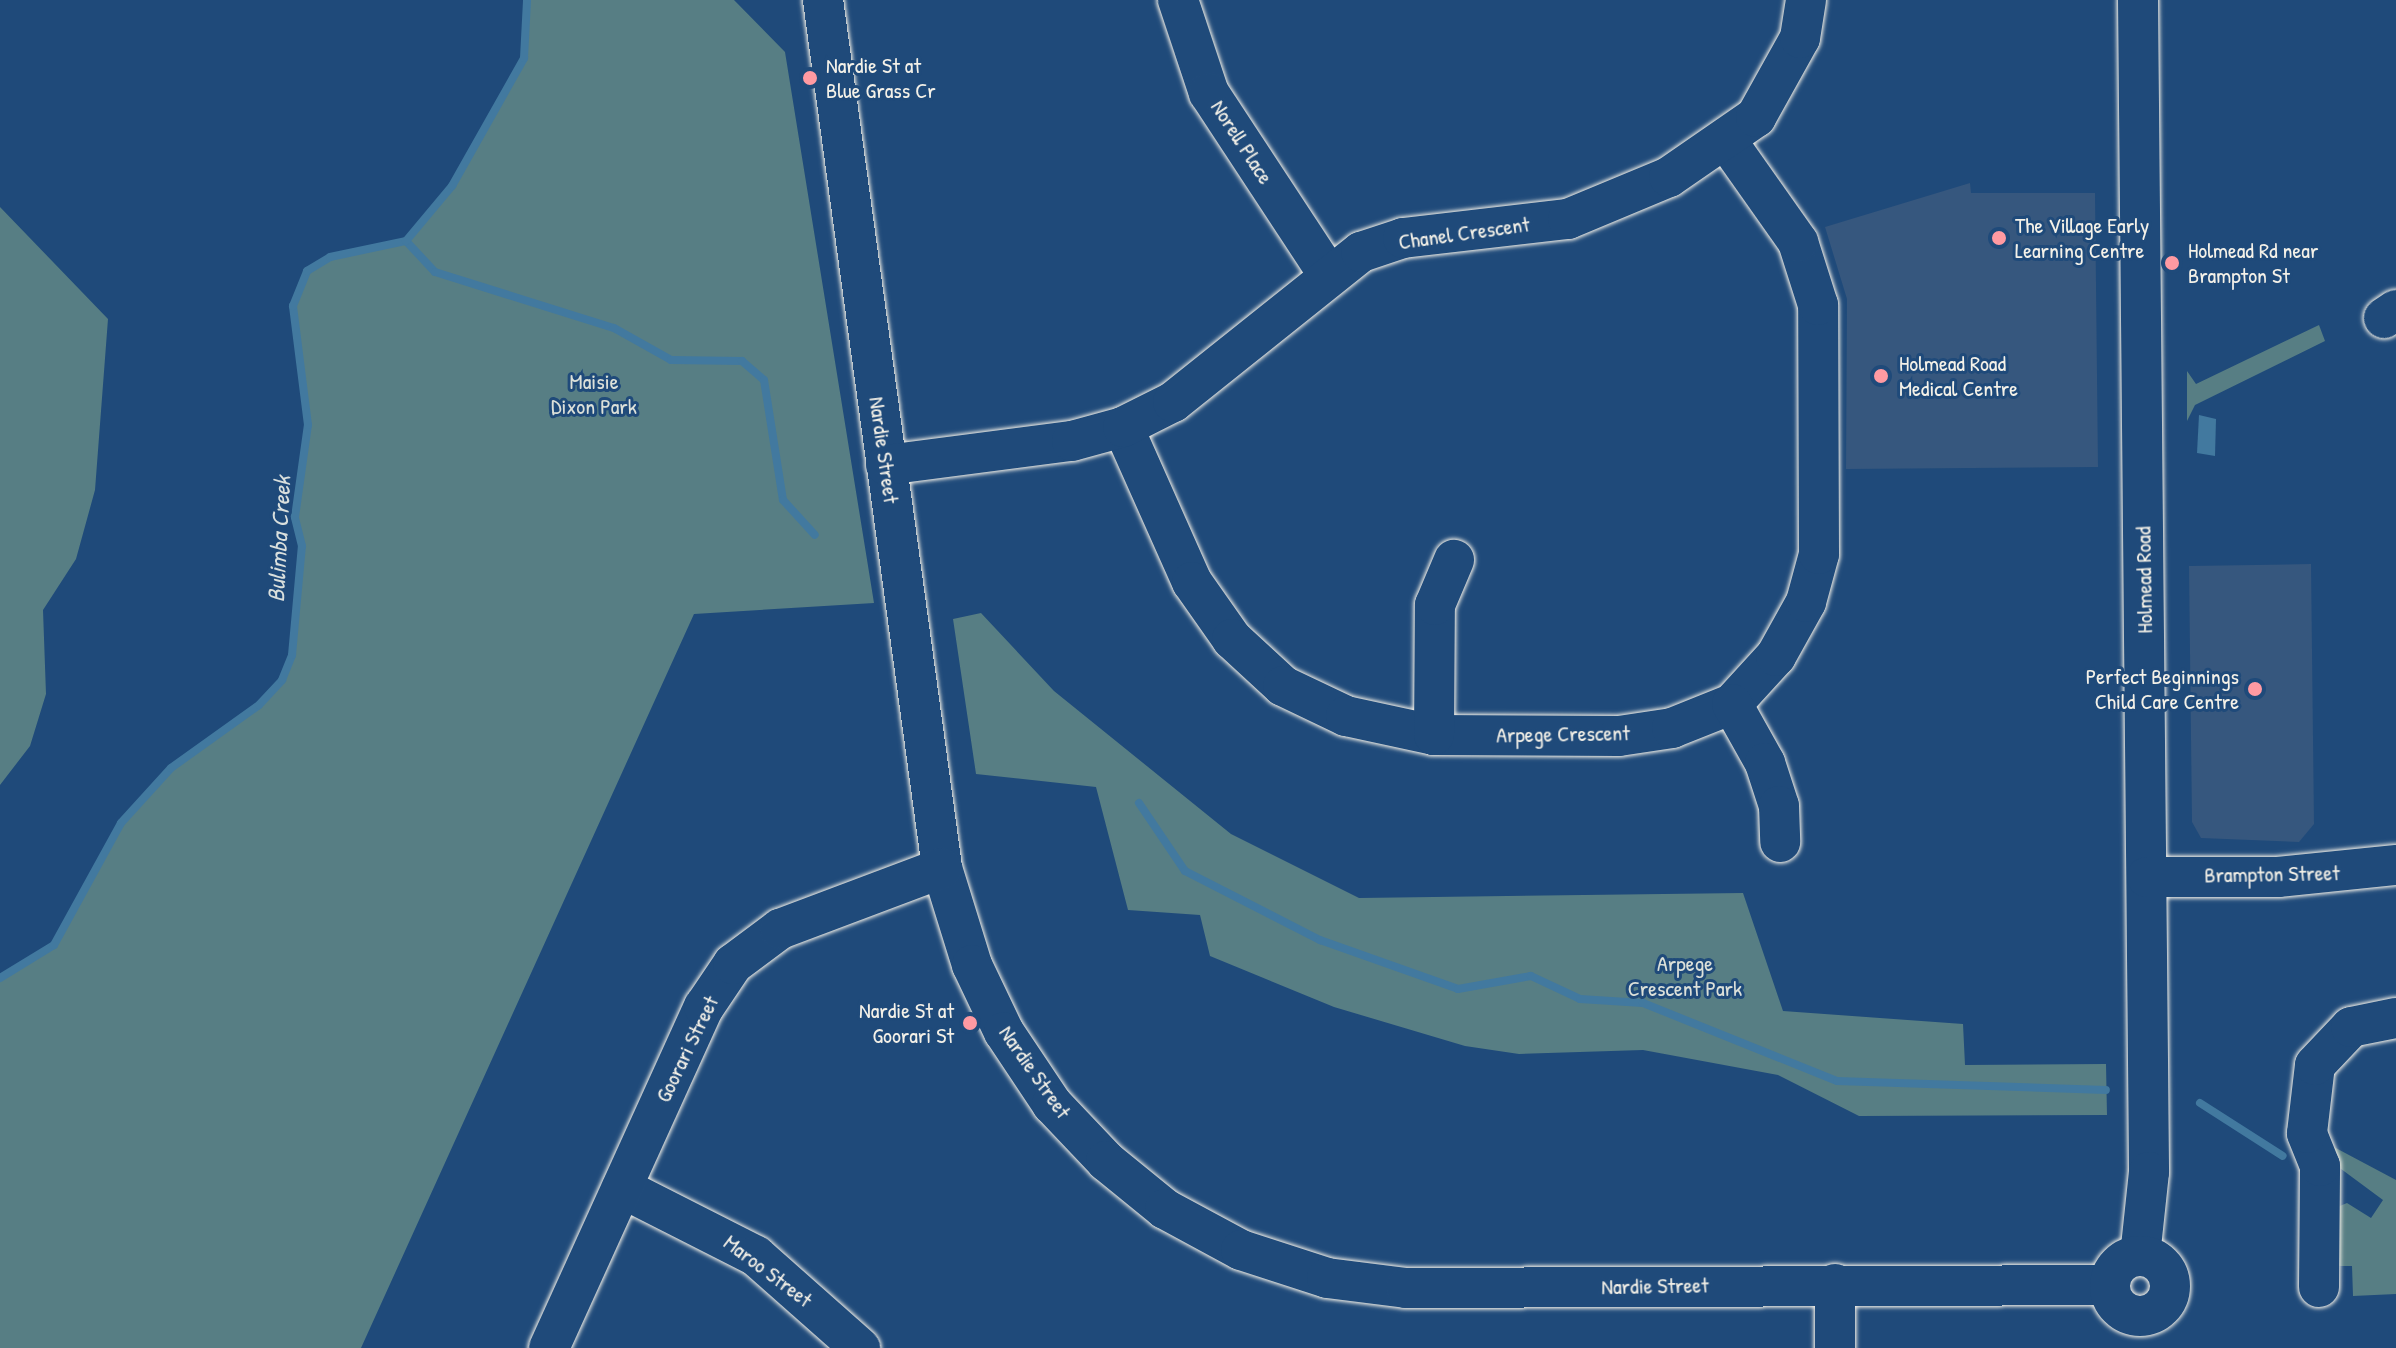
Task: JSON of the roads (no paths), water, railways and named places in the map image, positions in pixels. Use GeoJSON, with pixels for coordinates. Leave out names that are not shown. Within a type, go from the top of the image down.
{"type":"FeatureCollection","features":[{"type":"Feature","properties":{"kind":"street","name":"Nardie Street"},"geometry":{"type":"LineString","coordinates":[[823,0],[942,868],[972,965],[1004,1032],[1052,1104],[1165,1209],[1241,1250],[1327,1278],[1406,1288],[2109,1285]]}},
{"type":"Feature","properties":{"kind":"street","name":"Norell Place"},"geometry":{"type":"LineString","coordinates":[[1178,0],[1209,93],[1328,274]]}},
{"type":"Feature","properties":{"kind":"street","name":"Chanel Crescent"},"geometry":{"type":"LineString","coordinates":[[886,465],[1072,441],[1123,427],[1173,402],[1328,274],[1361,252],[1403,238],[1568,219],[1612,206],[1726,140],[1756,117],[1779,81],[1800,38],[1806,0]]}},
{"type":"Feature","properties":{"kind":"street","name":"Holmead Road"},"geometry":{"type":"LineString","coordinates":[[2138,0],[2149,1172],[2140,1256]]}},
{"type":"Feature","properties":{"kind":"street","name":"Arpege Crescent"},"geometry":{"type":"LineString","coordinates":[[1123,427],[1192,582],[1232,639],[1283,686],[1346,716],[1434,735],[1619,736],[1672,728],[1732,704],[1776,656],[1806,602],[1819,554],[1818,320],[1798,242],[1726,140]]}},
{"type":"Feature","properties":{"kind":"street"},"geometry":{"type":"LineString","coordinates":[[1434,735],[1435,605],[1454,560]]}},
{"type":"Feature","properties":{"kind":"street"},"geometry":{"type":"LineString","coordinates":[[1732,704],[1765,763],[1779,806],[1780,842]]}},
{"type":"Feature","properties":{"kind":"street","name":"Brampton Street"},"geometry":{"type":"LineString","coordinates":[[2147,877],[2278,877],[2396,865]]}},
{"type":"Feature","properties":{"kind":"street","name":"Goorari Street"},"geometry":{"type":"LineString","coordinates":[[549,1348],[704,1007],[733,964],[780,929],[942,868]]}},
{"type":"Feature","properties":{"kind":"street"},"geometry":{"type":"LineString","coordinates":[[2319,1287],[2320,1166],[2307,1133],[2315,1065],[2351,1027],[2396,1018]]}},
{"type":"Feature","properties":{"kind":"street","name":"Maroo Street"},"geometry":{"type":"LineString","coordinates":[[622,1188],[756,1256],[860,1348]]}},
{"type":"Feature","properties":{"kind":"street"},"geometry":{"type":"LineString","coordinates":[[2140,1256],[2158,1262],[2170,1288],[2148,1332],[2120,1310],[2109,1285],[2122,1261],[2140,1256]]}},
{"type":"Feature","properties":{"kind":"street"},"geometry":{"type":"LineString","coordinates":[[1835,1284],[1835,1348]]}},
{"type":"Feature","properties":{"kind":"waterway","name":"Bulimba Creek"},"geometry":{"type":"LineString","coordinates":[[0,978],[54,945],[121,823],[171,768],[259,705],[282,680],[292,655],[302,546],[295,517],[308,425],[293,306],[307,271],[330,257],[406,241],[452,186],[524,58],[527,0]]}},
{"type":"Feature","properties":{"kind":"waterway"},"geometry":{"type":"LineString","coordinates":[[406,241],[435,272],[614,328],[671,360],[742,361],[764,380],[783,500],[815,535]]}},
{"type":"Feature","properties":{"kind":"waterway"},"geometry":{"type":"LineString","coordinates":[[1139,803],[1185,871],[1320,940],[1458,989],[1531,976],[1580,999],[1643,1003],[1837,1081],[2106,1090]]}},
{"type":"Feature","properties":{"kind":"waterway"},"geometry":{"type":"LineString","coordinates":[[2200,1103],[2283,1156]]}},
{"type":"Feature","properties":{"kind":"place","name":"Nardie St at Blue Grass Cr"},"geometry":{"type":"Point","coordinates":[810,78]}},
{"type":"Feature","properties":{"kind":"place","name":"The Village Early Learning Centre"},"geometry":{"type":"Point","coordinates":[1999,238]}},
{"type":"Feature","properties":{"kind":"place","name":"Holmead Rd near Brampton St"},"geometry":{"type":"Point","coordinates":[2172,263]}},
{"type":"Feature","properties":{"kind":"place","name":"Holmead Road Medical Centre"},"geometry":{"type":"Point","coordinates":[1881,376]}},
{"type":"Feature","properties":{"kind":"place","name":"Perfect Beginnings Child Care Centre"},"geometry":{"type":"Point","coordinates":[2255,689]}},
{"type":"Feature","properties":{"kind":"place","name":"Nardie St at Goorari St"},"geometry":{"type":"Point","coordinates":[970,1023]}},
{"type":"Feature","properties":{"kind":"park label","name":"Maisie Dixon Park"},"geometry":{"type":"Point","coordinates":[594,394]}},
{"type":"Feature","properties":{"kind":"park label","name":"Arpege Crescent Park"},"geometry":{"type":"Point","coordinates":[1685,976]}}]}
